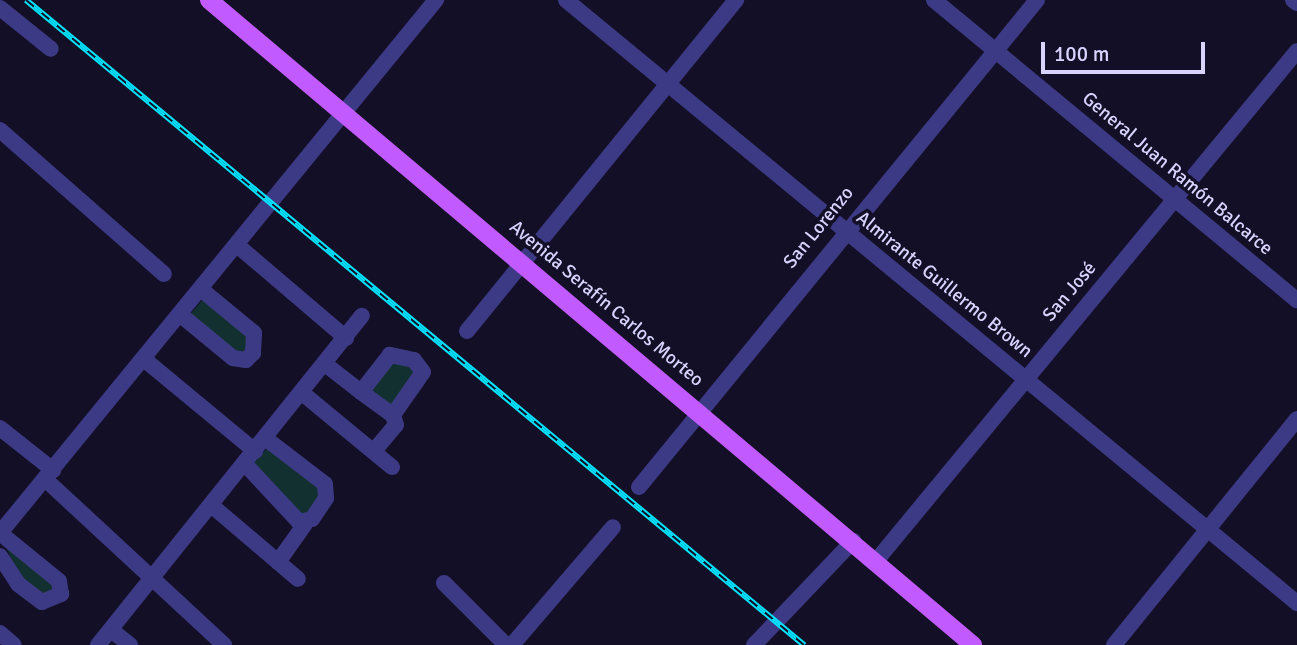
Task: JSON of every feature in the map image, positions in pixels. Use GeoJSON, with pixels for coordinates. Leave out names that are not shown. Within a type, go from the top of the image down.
{"type":"FeatureCollection","features":[{"type":"Feature","properties":{"kind":"main road","name":"Avenida Serafín Carlos Morteo"},"geometry":{"type":"LineString","coordinates":[[209,0],[701,411],[973,645]]}},
{"type":"Feature","properties":{"kind":"street"},"geometry":{"type":"LineString","coordinates":[[0,556],[18,584],[42,602],[61,594],[59,581],[0,533],[182,316],[436,0]]}},
{"type":"Feature","properties":{"kind":"street","name":"Almirante Guillermo Brown"},"geometry":{"type":"LineString","coordinates":[[566,0],[1297,603]]}},
{"type":"Feature","properties":{"kind":"street"},"geometry":{"type":"LineString","coordinates":[[467,331],[736,0]]}},
{"type":"Feature","properties":{"kind":"street","name":"General Juan Ramón Balcarce"},"geometry":{"type":"LineString","coordinates":[[934,0],[1297,300]]}},
{"type":"Feature","properties":{"kind":"street","name":"San Lorenzo"},"geometry":{"type":"LineString","coordinates":[[639,486],[843,231],[1037,0]]}},
{"type":"Feature","properties":{"kind":"street"},"geometry":{"type":"LineString","coordinates":[[1293,0],[1297,4]]}},
{"type":"Feature","properties":{"kind":"street"},"geometry":{"type":"LineString","coordinates":[[0,8],[51,49]]}},
{"type":"Feature","properties":{"kind":"street","name":"San José"},"geometry":{"type":"LineString","coordinates":[[876,561],[1297,51]]}},
{"type":"Feature","properties":{"kind":"street"},"geometry":{"type":"LineString","coordinates":[[0,130],[164,274]]}},
{"type":"Feature","properties":{"kind":"street"},"geometry":{"type":"LineString","coordinates":[[238,246],[346,338]]}},
{"type":"Feature","properties":{"kind":"street"},"geometry":{"type":"LineString","coordinates":[[182,316],[233,358],[246,360],[253,353],[254,333],[202,290]]}},
{"type":"Feature","properties":{"kind":"street"},"geometry":{"type":"LineString","coordinates":[[98,645],[362,316]]}},
{"type":"Feature","properties":{"kind":"street"},"geometry":{"type":"LineString","coordinates":[[361,392],[390,355],[414,360],[423,377],[393,415]]}},
{"type":"Feature","properties":{"kind":"street"},"geometry":{"type":"LineString","coordinates":[[145,360],[260,444],[325,484],[326,498],[278,562]]}},
{"type":"Feature","properties":{"kind":"street"},"geometry":{"type":"LineString","coordinates":[[325,365],[393,415],[396,425],[374,451]]}},
{"type":"Feature","properties":{"kind":"street"},"geometry":{"type":"LineString","coordinates":[[301,393],[391,467]]}},
{"type":"Feature","properties":{"kind":"street"},"geometry":{"type":"LineString","coordinates":[[1114,645],[1297,419]]}},
{"type":"Feature","properties":{"kind":"street"},"geometry":{"type":"LineString","coordinates":[[0,428],[224,645]]}},
{"type":"Feature","properties":{"kind":"street"},"geometry":{"type":"LineString","coordinates":[[245,464],[305,524]]}},
{"type":"Feature","properties":{"kind":"street"},"geometry":{"type":"LineString","coordinates":[[211,505],[298,579]]}},
{"type":"Feature","properties":{"kind":"street"},"geometry":{"type":"LineString","coordinates":[[512,645],[613,527]]}},
{"type":"Feature","properties":{"kind":"street"},"geometry":{"type":"LineString","coordinates":[[754,645],[853,541]]}},
{"type":"Feature","properties":{"kind":"street"},"geometry":{"type":"LineString","coordinates":[[444,583],[506,645]]}},
{"type":"Feature","properties":{"kind":"street"},"geometry":{"type":"LineString","coordinates":[[110,629],[130,645]]}},
{"type":"Feature","properties":{"kind":"street"},"geometry":{"type":"LineString","coordinates":[[0,633],[14,645]]}},
{"type":"Feature","properties":{"kind":"green space"},"geometry":{"type":"Polygon","coordinates":[[[204,298],[249,336],[250,350],[236,354],[188,317],[204,298]]]}},
{"type":"Feature","properties":{"kind":"green space"},"geometry":{"type":"Polygon","coordinates":[[[390,360],[416,368],[392,409],[368,391],[390,360]]]}},
{"type":"Feature","properties":{"kind":"green space"},"geometry":{"type":"Polygon","coordinates":[[[267,448],[321,488],[320,501],[303,516],[253,464],[267,448]]]}},
{"type":"Feature","properties":{"kind":"green space"},"geometry":{"type":"Polygon","coordinates":[[[5,544],[56,582],[47,599],[17,573],[5,544]]]}},
{"type":"Feature","properties":{"kind":"railway"},"geometry":{"type":"LineString","coordinates":[[26,0],[804,645]]}}]}
